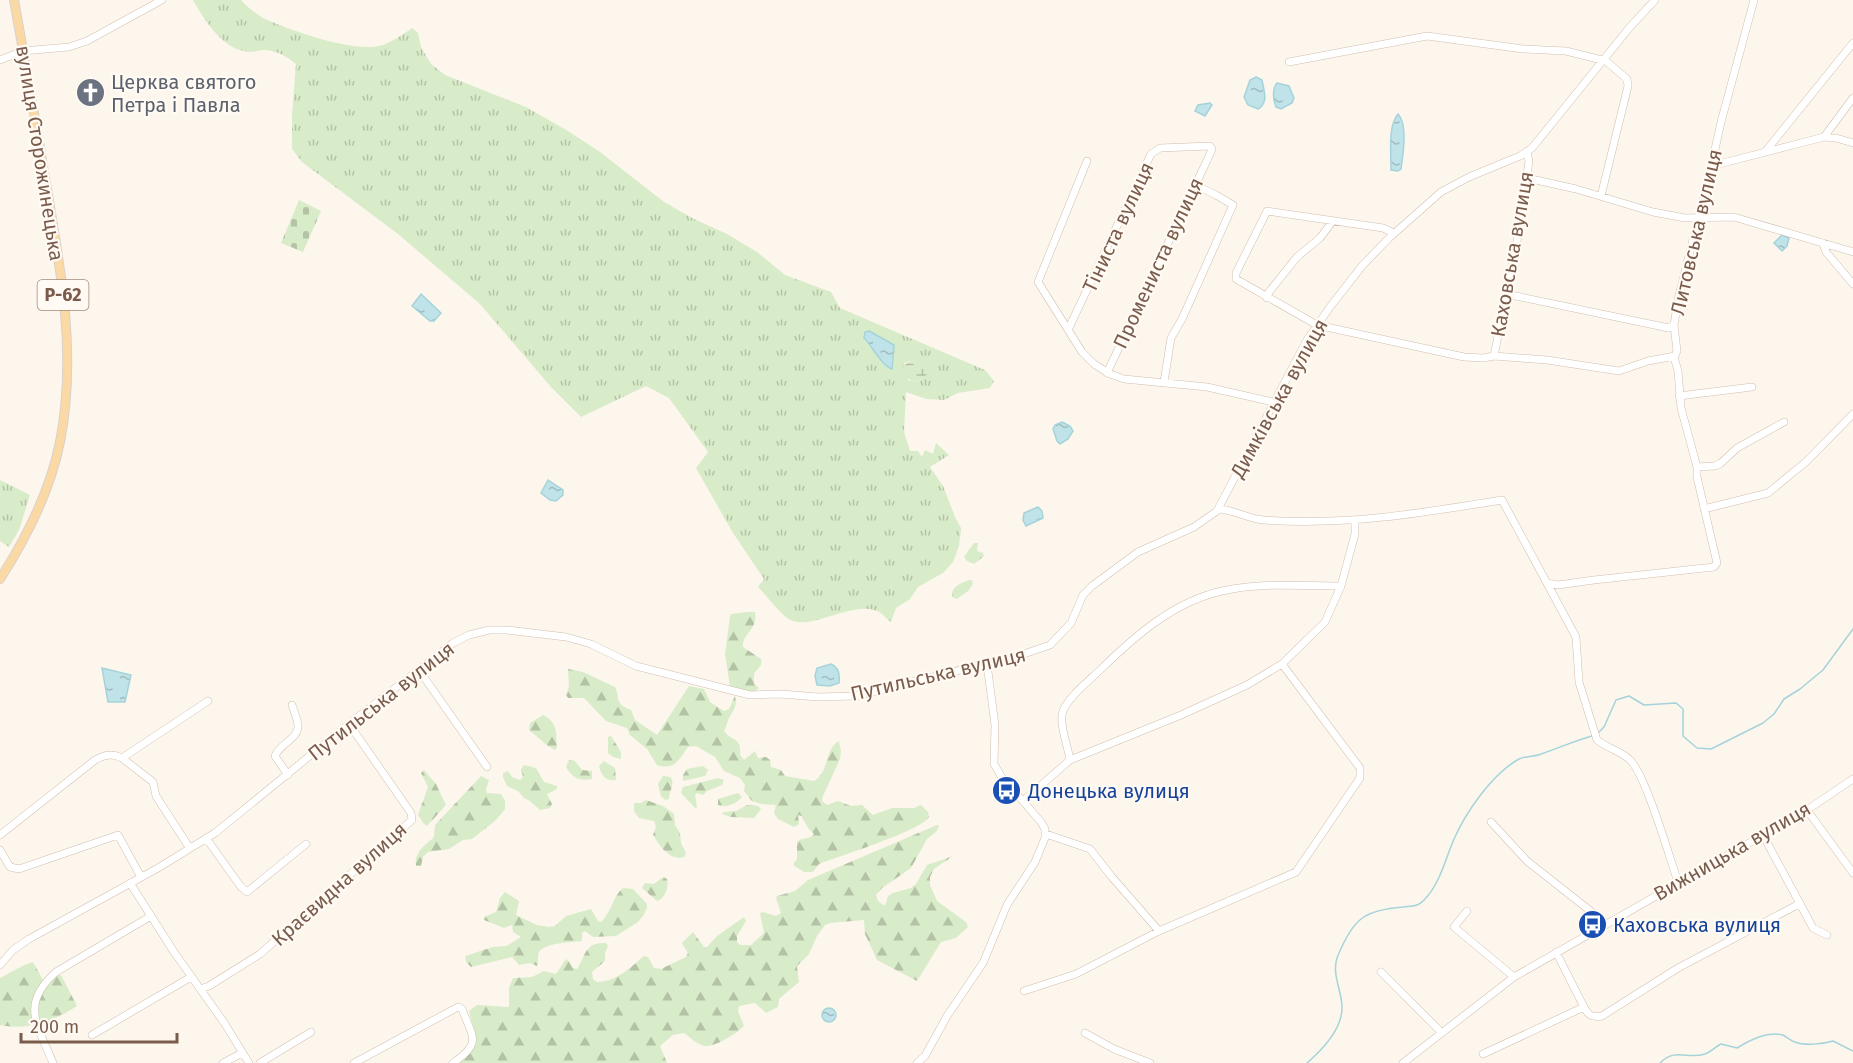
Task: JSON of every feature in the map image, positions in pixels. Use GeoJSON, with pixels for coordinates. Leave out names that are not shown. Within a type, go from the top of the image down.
{"type":"FeatureCollection","features":[{"type":"Feature","properties":{"kind":"main road","name":"вулиця Сторожинецька"},"geometry":{"type":"LineString","coordinates":[[0,579],[20,548],[51,478],[60,442],[68,355],[55,238],[14,0]]}},
{"type":"Feature","properties":{"kind":"street"},"geometry":{"type":"LineString","coordinates":[[0,60],[23,51],[69,47],[87,41],[162,0]]}},
{"type":"Feature","properties":{"kind":"street","name":"Димківська вулиця"},"geometry":{"type":"LineString","coordinates":[[1219,508],[1273,402],[1317,325],[1354,276],[1394,234],[1442,192],[1469,177],[1527,152],[1542,138],[1603,60],[1655,0]]}},
{"type":"Feature","properties":{"kind":"street","name":"Литовська вулиця"},"geometry":{"type":"LineString","coordinates":[[1547,584],[1558,585],[1594,579],[1714,567],[1717,563],[1679,396],[1679,376],[1674,357],[1677,351],[1674,325],[1698,218],[1706,187],[1715,165],[1715,150],[1723,116],[1754,0]]}},
{"type":"Feature","properties":{"kind":"street"},"geometry":{"type":"LineString","coordinates":[[1288,62],[1421,36],[1523,49],[1566,51],[1603,60],[1627,79],[1628,86],[1601,196]]}},
{"type":"Feature","properties":{"kind":"street"},"geometry":{"type":"LineString","coordinates":[[1765,152],[1853,43]]}},
{"type":"Feature","properties":{"kind":"street"},"geometry":{"type":"LineString","coordinates":[[1824,137],[1826,131],[1853,98]]}},
{"type":"Feature","properties":{"kind":"street"},"geometry":{"type":"LineString","coordinates":[[1715,165],[1824,137],[1853,143]]}},
{"type":"Feature","properties":{"kind":"street","name":"Тіниста вулиця"},"geometry":{"type":"LineString","coordinates":[[1068,330],[1151,154],[1160,148],[1203,145],[1211,146],[1210,154]]}},
{"type":"Feature","properties":{"kind":"street","name":"Каховська вулиця"},"geometry":{"type":"LineString","coordinates":[[1494,356],[1527,178],[1529,158],[1527,152]]}},
{"type":"Feature","properties":{"kind":"street","name":"Промениста вулиця"},"geometry":{"type":"LineString","coordinates":[[1107,372],[1210,154]]}},
{"type":"Feature","properties":{"kind":"street"},"geometry":{"type":"LineString","coordinates":[[1087,161],[1038,282],[1086,357],[1107,372],[1125,379],[1207,387],[1273,402]]}},
{"type":"Feature","properties":{"kind":"street"},"geometry":{"type":"LineString","coordinates":[[1527,178],[1601,196],[1653,212],[1690,219],[1734,217],[1853,252]]}},
{"type":"Feature","properties":{"kind":"street"},"geometry":{"type":"LineString","coordinates":[[1164,382],[1170,338],[1182,319],[1233,206],[1195,185]]}},
{"type":"Feature","properties":{"kind":"street"},"geometry":{"type":"LineString","coordinates":[[1394,234],[1385,228],[1266,212],[1236,273],[1236,280],[1317,325],[1464,357],[1494,356],[1547,360],[1619,371],[1648,361],[1674,357]]}},
{"type":"Feature","properties":{"kind":"street"},"geometry":{"type":"LineString","coordinates":[[1267,298],[1269,292],[1297,257],[1320,238],[1332,222]]}},
{"type":"Feature","properties":{"kind":"street"},"geometry":{"type":"LineString","coordinates":[[1823,243],[1826,252],[1853,284]]}},
{"type":"Feature","properties":{"kind":"street"},"geometry":{"type":"LineString","coordinates":[[1506,294],[1664,327],[1674,325]]}},
{"type":"Feature","properties":{"kind":"street"},"geometry":{"type":"LineString","coordinates":[[1679,396],[1752,387]]}},
{"type":"Feature","properties":{"kind":"street"},"geometry":{"type":"LineString","coordinates":[[1704,509],[1768,493],[1807,460],[1853,414]]}},
{"type":"Feature","properties":{"kind":"street"},"geometry":{"type":"LineString","coordinates":[[1697,467],[1715,466],[1721,463],[1737,448],[1784,422]]}},
{"type":"Feature","properties":{"kind":"street"},"geometry":{"type":"LineString","coordinates":[[1219,508],[1263,520],[1354,521],[1502,500],[1576,637],[1579,682],[1597,740],[1631,760],[1648,796],[1678,882]]}},
{"type":"Feature","properties":{"kind":"street","name":"Путильська вулиця"},"geometry":{"type":"LineString","coordinates":[[0,965],[13,950],[29,939],[141,877],[220,829],[349,724],[453,643],[464,637],[483,631],[499,630],[566,637],[591,645],[639,667],[753,696],[781,693],[855,696],[987,664],[1050,645],[1071,623],[1083,595],[1092,586],[1138,552],[1194,528],[1212,516],[1219,508]]}},
{"type":"Feature","properties":{"kind":"street"},"geometry":{"type":"LineString","coordinates":[[1023,801],[1070,760],[1247,685],[1282,664],[1325,622],[1341,586],[1355,534],[1354,521]]}},
{"type":"Feature","properties":{"kind":"street"},"geometry":{"type":"LineString","coordinates":[[1070,760],[1062,718],[1067,705],[1082,687],[1127,644],[1167,615],[1204,597],[1231,590],[1262,586],[1341,586]]}},
{"type":"Feature","properties":{"kind":"street"},"geometry":{"type":"LineString","coordinates":[[917,1063],[925,1056],[947,1016],[983,963],[1004,910],[1035,862],[1046,834],[1041,822],[1001,776],[994,764],[995,725],[987,664]]}},
{"type":"Feature","properties":{"kind":"street"},"geometry":{"type":"LineString","coordinates":[[1024,991],[1076,974],[1159,931],[1296,872],[1360,778],[1360,768],[1282,664]]}},
{"type":"Feature","properties":{"kind":"street"},"geometry":{"type":"LineString","coordinates":[[419,670],[487,767]]}},
{"type":"Feature","properties":{"kind":"street"},"geometry":{"type":"LineString","coordinates":[[122,758],[208,701]]}},
{"type":"Feature","properties":{"kind":"street"},"geometry":{"type":"LineString","coordinates":[[288,775],[275,756],[278,748],[295,736],[298,726],[292,705]]}},
{"type":"Feature","properties":{"kind":"street","name":"Краєвидна вулиця"},"geometry":{"type":"LineString","coordinates":[[200,989],[209,986],[260,954],[412,820],[411,813],[349,724]]}},
{"type":"Feature","properties":{"kind":"street"},"geometry":{"type":"LineString","coordinates":[[0,835],[95,760],[104,755],[116,755],[153,782],[156,796],[189,847]]}},
{"type":"Feature","properties":{"kind":"street","name":"Вижницька вулиця"},"geometry":{"type":"LineString","coordinates":[[1403,1063],[1514,976],[1807,810],[1853,779]]}},
{"type":"Feature","properties":{"kind":"street"},"geometry":{"type":"LineString","coordinates":[[1807,810],[1853,873]]}},
{"type":"Feature","properties":{"kind":"street"},"geometry":{"type":"LineString","coordinates":[[1491,822],[1527,861],[1607,924]]}},
{"type":"Feature","properties":{"kind":"street"},"geometry":{"type":"LineString","coordinates":[[1046,834],[1090,849],[1159,931]]}},
{"type":"Feature","properties":{"kind":"street"},"geometry":{"type":"LineString","coordinates":[[0,849],[10,867],[20,869],[117,835],[141,877]]}},
{"type":"Feature","properties":{"kind":"street"},"geometry":{"type":"LineString","coordinates":[[1763,835],[1813,928],[1827,935]]}},
{"type":"Feature","properties":{"kind":"street"},"geometry":{"type":"LineString","coordinates":[[206,838],[247,892],[306,844]]}},
{"type":"Feature","properties":{"kind":"street"},"geometry":{"type":"LineString","coordinates":[[130,883],[249,1063]]}},
{"type":"Feature","properties":{"kind":"street"},"geometry":{"type":"LineString","coordinates":[[1556,952],[1587,1013],[1592,1016],[1602,1016],[1678,968],[1800,904]]}},
{"type":"Feature","properties":{"kind":"street"},"geometry":{"type":"LineString","coordinates":[[1467,911],[1454,927],[1514,976]]}},
{"type":"Feature","properties":{"kind":"street"},"geometry":{"type":"LineString","coordinates":[[53,1063],[35,1013],[34,1002],[43,984],[56,972],[151,916]]}},
{"type":"Feature","properties":{"kind":"street"},"geometry":{"type":"LineString","coordinates":[[1381,972],[1441,1032]]}},
{"type":"Feature","properties":{"kind":"street"},"geometry":{"type":"LineString","coordinates":[[92,1035],[191,977]]}},
{"type":"Feature","properties":{"kind":"street"},"geometry":{"type":"LineString","coordinates":[[354,1063],[456,1007],[461,1008],[464,1015],[472,1036],[472,1045],[467,1053],[453,1063]]}},
{"type":"Feature","properties":{"kind":"street"},"geometry":{"type":"LineString","coordinates":[[1483,1054],[1584,1007]]}},
{"type":"Feature","properties":{"kind":"street"},"geometry":{"type":"LineString","coordinates":[[260,1063],[311,1032]]}},
{"type":"Feature","properties":{"kind":"street"},"geometry":{"type":"LineString","coordinates":[[1085,1033],[1114,1049],[1150,1063]]}},
{"type":"Feature","properties":{"kind":"street"},"geometry":{"type":"LineString","coordinates":[[223,1063],[242,1053]]}},
{"type":"Feature","properties":{"kind":"green space"},"geometry":{"type":"Polygon","coordinates":[[[193,0],[241,0],[257,14],[274,23],[320,39],[353,46],[379,46],[392,41],[412,28],[418,33],[421,47],[431,64],[445,75],[526,107],[568,131],[600,152],[664,202],[757,252],[785,275],[831,292],[840,308],[985,370],[994,381],[990,388],[958,393],[944,400],[926,399],[906,392],[904,432],[910,451],[918,451],[922,457],[925,450],[933,454],[936,443],[949,455],[930,467],[943,486],[961,528],[959,546],[953,562],[943,573],[918,587],[910,599],[896,608],[891,622],[879,612],[867,609],[806,622],[796,622],[787,618],[758,587],[764,579],[733,533],[696,468],[708,452],[669,398],[646,386],[581,417],[551,387],[480,304],[398,234],[302,162],[292,149],[296,64],[272,51],[246,52],[228,44],[214,31],[193,0]],[[867,331],[864,339],[881,360],[894,345],[867,331]],[[911,361],[904,363],[908,380],[917,382],[929,373],[911,361]]]}},
{"type":"Feature","properties":{"kind":"green space"},"geometry":{"type":"Polygon","coordinates":[[[299,200],[321,211],[303,252],[281,243],[299,200]]]}},
{"type":"Feature","properties":{"kind":"green space"},"geometry":{"type":"Polygon","coordinates":[[[911,361],[923,364],[929,373],[917,382],[908,379],[904,372],[903,366],[911,361]]]}},
{"type":"Feature","properties":{"kind":"green space"},"geometry":{"type":"Polygon","coordinates":[[[0,480],[30,495],[19,530],[9,547],[0,541],[0,480]]]}},
{"type":"Feature","properties":{"kind":"green space"},"geometry":{"type":"Polygon","coordinates":[[[974,543],[978,543],[977,551],[983,553],[984,556],[974,564],[964,557],[974,543]]]}},
{"type":"Feature","properties":{"kind":"green space"},"geometry":{"type":"Polygon","coordinates":[[[972,580],[973,584],[968,591],[957,599],[952,597],[955,587],[972,580]]]}},
{"type":"Feature","properties":{"kind":"green space"},"geometry":{"type":"Polygon","coordinates":[[[755,612],[755,618],[743,642],[743,647],[761,659],[760,666],[754,674],[754,684],[759,688],[753,693],[730,686],[725,654],[731,614],[755,612]]]}},
{"type":"Feature","properties":{"kind":"green space"},"geometry":{"type":"Polygon","coordinates":[[[568,669],[583,672],[615,687],[620,703],[631,710],[635,720],[657,735],[689,686],[704,689],[710,702],[724,711],[729,709],[735,696],[735,707],[724,731],[738,742],[740,755],[744,760],[755,751],[758,758],[766,757],[770,760],[771,767],[781,770],[785,776],[814,781],[822,772],[831,749],[839,741],[840,759],[822,801],[827,805],[838,801],[851,806],[862,805],[873,815],[892,808],[914,808],[921,805],[928,812],[929,817],[923,823],[896,836],[819,864],[813,872],[804,872],[793,865],[797,859],[797,842],[814,834],[802,816],[798,815],[799,824],[794,827],[778,819],[774,813],[776,805],[752,801],[744,791],[745,785],[740,778],[724,771],[715,757],[696,746],[688,747],[679,760],[672,765],[657,765],[647,749],[630,735],[627,728],[606,721],[584,698],[568,698],[566,695],[569,686],[568,669]]]}},
{"type":"Feature","properties":{"kind":"green space"},"geometry":{"type":"Polygon","coordinates":[[[543,715],[554,725],[557,748],[555,750],[529,730],[530,723],[543,715]]]}},
{"type":"Feature","properties":{"kind":"green space"},"geometry":{"type":"Polygon","coordinates":[[[611,736],[621,752],[621,759],[608,753],[608,737],[611,736]]]}},
{"type":"Feature","properties":{"kind":"green space"},"geometry":{"type":"Polygon","coordinates":[[[569,760],[575,761],[582,770],[592,771],[592,779],[584,780],[574,777],[566,767],[569,760]]]}},
{"type":"Feature","properties":{"kind":"green space"},"geometry":{"type":"Polygon","coordinates":[[[604,761],[615,768],[616,780],[609,780],[603,775],[599,766],[604,761]]]}},
{"type":"Feature","properties":{"kind":"green space"},"geometry":{"type":"Polygon","coordinates":[[[524,765],[536,768],[544,782],[557,786],[557,789],[547,794],[552,804],[550,808],[540,810],[518,791],[507,786],[503,773],[508,771],[512,777],[520,780],[523,777],[521,769],[524,765]]]}},
{"type":"Feature","properties":{"kind":"green space"},"geometry":{"type":"Polygon","coordinates":[[[703,766],[708,770],[705,776],[683,781],[683,775],[687,769],[703,766]]]}},
{"type":"Feature","properties":{"kind":"green space"},"geometry":{"type":"Polygon","coordinates":[[[424,770],[436,784],[446,805],[427,826],[418,815],[428,787],[421,773],[424,770]]]}},
{"type":"Feature","properties":{"kind":"green space"},"geometry":{"type":"Polygon","coordinates":[[[481,776],[489,780],[487,793],[501,794],[505,801],[505,809],[496,820],[472,839],[463,840],[449,849],[428,852],[423,857],[421,866],[416,866],[419,852],[434,837],[435,825],[481,776]]]}},
{"type":"Feature","properties":{"kind":"green space"},"geometry":{"type":"Polygon","coordinates":[[[663,776],[672,779],[669,799],[665,800],[661,796],[658,784],[663,776]]]}},
{"type":"Feature","properties":{"kind":"green space"},"geometry":{"type":"Polygon","coordinates":[[[718,778],[724,780],[722,785],[703,795],[697,793],[695,795],[696,809],[681,793],[683,787],[718,778]]]}},
{"type":"Feature","properties":{"kind":"green space"},"geometry":{"type":"Polygon","coordinates":[[[738,793],[742,797],[734,803],[728,806],[718,805],[718,799],[738,793]]]}},
{"type":"Feature","properties":{"kind":"green space"},"geometry":{"type":"Polygon","coordinates":[[[646,800],[663,806],[674,814],[675,825],[686,853],[684,857],[669,855],[653,835],[656,827],[654,821],[639,818],[634,811],[634,803],[646,800]]]}},
{"type":"Feature","properties":{"kind":"green space"},"geometry":{"type":"Polygon","coordinates":[[[747,805],[758,806],[761,809],[754,818],[731,817],[722,814],[736,811],[747,805]]]}},
{"type":"Feature","properties":{"kind":"green space"},"geometry":{"type":"Polygon","coordinates":[[[939,826],[936,832],[927,839],[911,868],[882,888],[876,895],[878,901],[885,906],[888,896],[916,884],[927,865],[953,856],[934,869],[930,877],[930,885],[937,901],[966,922],[968,927],[956,938],[941,942],[917,981],[877,960],[865,934],[864,920],[830,923],[825,925],[809,954],[797,966],[799,982],[779,999],[778,1007],[766,1013],[755,1003],[739,1006],[738,1011],[744,1026],[726,1039],[710,1046],[699,1044],[684,1033],[673,1035],[660,1046],[667,1063],[457,1063],[470,1051],[475,1040],[469,1011],[477,1005],[509,1007],[509,988],[513,978],[532,977],[544,971],[556,974],[566,959],[573,968],[577,969],[590,947],[599,943],[606,943],[608,946],[605,961],[592,972],[593,979],[597,982],[617,977],[644,956],[648,957],[654,968],[661,969],[686,957],[688,953],[682,943],[693,932],[704,947],[707,947],[717,936],[744,917],[746,921],[737,936],[737,942],[740,945],[751,945],[764,933],[760,913],[776,916],[781,913],[777,896],[795,891],[808,880],[939,826]]]}},
{"type":"Feature","properties":{"kind":"green space"},"geometry":{"type":"Polygon","coordinates":[[[663,877],[667,879],[667,889],[662,898],[657,901],[642,888],[645,883],[654,884],[663,877]]]}},
{"type":"Feature","properties":{"kind":"green space"},"geometry":{"type":"Polygon","coordinates":[[[623,888],[633,889],[647,904],[647,908],[638,922],[616,936],[593,937],[585,931],[582,933],[582,941],[542,949],[538,954],[537,966],[530,963],[519,965],[512,957],[471,967],[466,962],[465,956],[493,947],[507,946],[521,937],[513,932],[512,925],[504,928],[484,920],[484,917],[496,912],[500,898],[505,892],[519,901],[516,915],[537,925],[549,927],[555,926],[566,916],[591,909],[601,922],[623,888]]]}},
{"type":"Feature","properties":{"kind":"green space"},"geometry":{"type":"Polygon","coordinates":[[[33,962],[43,980],[61,975],[77,1006],[59,1016],[30,1026],[0,1025],[0,978],[33,962]]]}},
{"type":"Feature","properties":{"kind":"water"},"geometry":{"type":"Polygon","coordinates":[[[1256,77],[1262,80],[1265,96],[1264,103],[1258,109],[1248,105],[1244,97],[1250,80],[1256,77]]]}},
{"type":"Feature","properties":{"kind":"water"},"geometry":{"type":"Polygon","coordinates":[[[1277,83],[1289,86],[1294,98],[1292,103],[1281,109],[1276,107],[1274,98],[1274,88],[1277,83]]]}},
{"type":"Feature","properties":{"kind":"water"},"geometry":{"type":"Polygon","coordinates":[[[1210,103],[1212,105],[1205,116],[1195,111],[1198,105],[1210,103]]]}},
{"type":"Feature","properties":{"kind":"water"},"geometry":{"type":"Polygon","coordinates":[[[1398,114],[1403,125],[1404,140],[1401,169],[1398,171],[1391,170],[1391,132],[1398,114]]]}},
{"type":"Feature","properties":{"kind":"water"},"geometry":{"type":"Polygon","coordinates":[[[1782,235],[1789,238],[1787,246],[1782,251],[1774,243],[1782,235]]]}},
{"type":"Feature","properties":{"kind":"water"},"geometry":{"type":"Polygon","coordinates":[[[421,294],[441,313],[434,321],[430,321],[412,306],[421,294]]]}},
{"type":"Feature","properties":{"kind":"water"},"geometry":{"type":"Polygon","coordinates":[[[869,331],[894,345],[892,369],[881,360],[864,338],[865,332],[869,331]]]}},
{"type":"Feature","properties":{"kind":"water"},"geometry":{"type":"Polygon","coordinates":[[[1062,422],[1070,426],[1073,431],[1068,439],[1060,444],[1053,429],[1055,425],[1062,422]]]}},
{"type":"Feature","properties":{"kind":"water"},"geometry":{"type":"Polygon","coordinates":[[[548,480],[563,490],[563,495],[556,501],[550,500],[541,493],[548,480]]]}},
{"type":"Feature","properties":{"kind":"water"},"geometry":{"type":"Polygon","coordinates":[[[1038,507],[1042,511],[1043,518],[1026,526],[1023,520],[1024,513],[1038,507]]]}},
{"type":"Feature","properties":{"kind":"water"},"geometry":{"type":"Polygon","coordinates":[[[831,664],[836,667],[839,683],[830,686],[817,685],[815,676],[817,668],[831,664]]]}},
{"type":"Feature","properties":{"kind":"water"},"geometry":{"type":"Polygon","coordinates":[[[102,668],[131,675],[125,702],[108,702],[102,668]]]}},
{"type":"Feature","properties":{"kind":"water"},"geometry":{"type":"Polygon","coordinates":[[[826,1008],[832,1008],[836,1015],[832,1022],[826,1022],[822,1018],[822,1012],[826,1008]]]}},
{"type":"Feature","properties":{"kind":"waterway"},"geometry":{"type":"LineString","coordinates":[[1599,732],[1604,727],[1616,700],[1629,696],[1644,705],[1676,703],[1683,709],[1683,736],[1697,748],[1711,749],[1763,723],[1774,714],[1784,699],[1823,670],[1853,629]]}},
{"type":"Feature","properties":{"kind":"waterway"},"geometry":{"type":"LineString","coordinates":[[1307,1063],[1325,1045],[1339,1022],[1342,1006],[1336,973],[1337,960],[1344,941],[1356,924],[1362,918],[1379,911],[1419,904],[1430,894],[1465,817],[1490,784],[1509,766],[1521,758],[1538,755],[1592,736]]}},
{"type":"Feature","properties":{"kind":"waterway"},"geometry":{"type":"LineString","coordinates":[[1660,1063],[1671,1056],[1705,1054],[1721,1044],[1737,1048],[1753,1039],[1771,1034],[1783,1035],[1804,1044],[1833,1041],[1853,1051]]}},
{"type":"Feature","properties":{"kind":"place","name":"Церква святого Петра і Павла"},"geometry":{"type":"Point","coordinates":[90,93]}},
{"type":"Feature","properties":{"kind":"place","name":"Донецька вулиця"},"geometry":{"type":"Point","coordinates":[1007,791]}},
{"type":"Feature","properties":{"kind":"place","name":"Каховська вулиця"},"geometry":{"type":"Point","coordinates":[1592,925]}}]}
